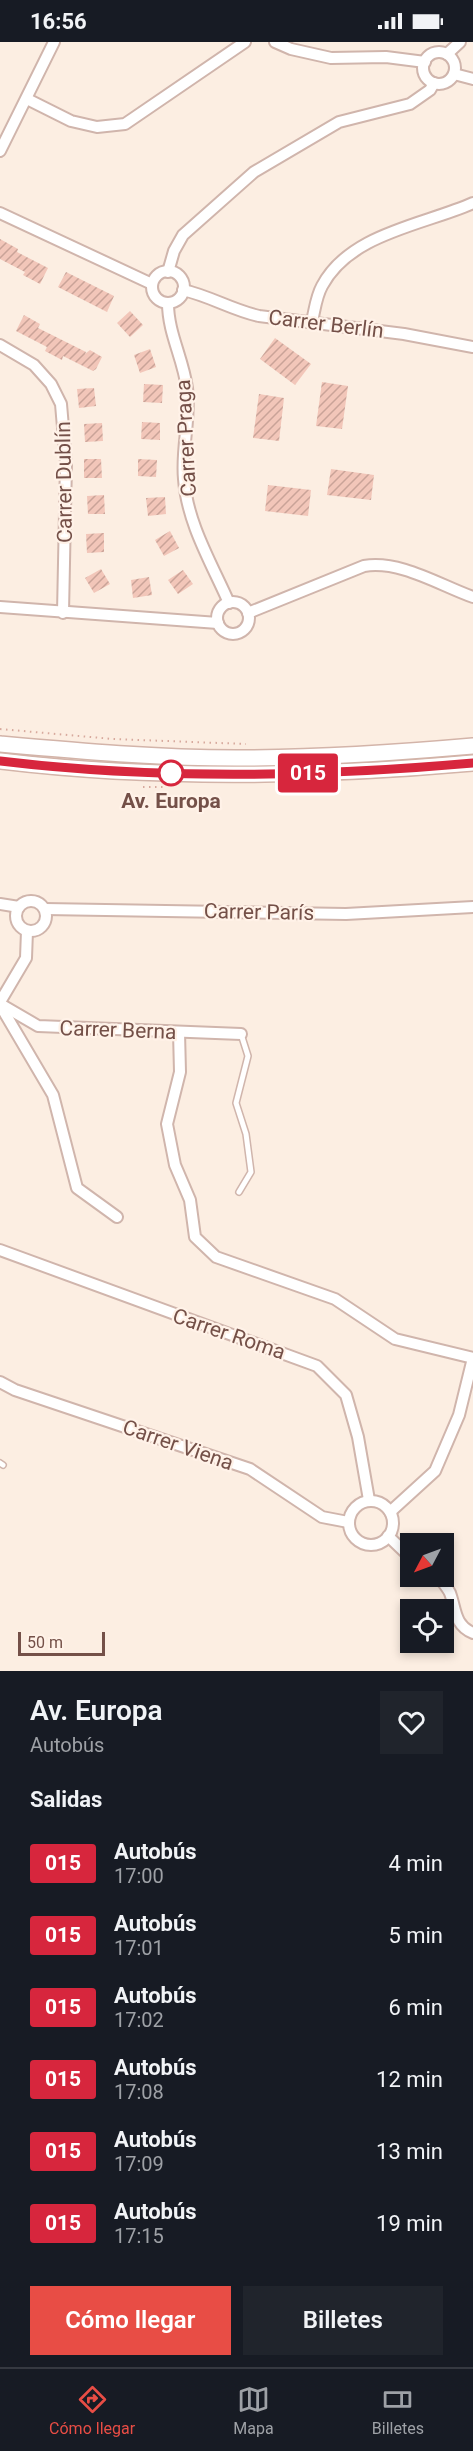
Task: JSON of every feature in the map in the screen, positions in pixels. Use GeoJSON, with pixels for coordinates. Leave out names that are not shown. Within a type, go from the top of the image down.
{"type":"FeatureCollection","features":[{"type":"Feature","properties":{"kind":"main road"},"geometry":{"type":"LineString","coordinates":[[0,744],[145,756],[235,758],[324,756],[473,746]]}},
{"type":"Feature","properties":{"kind":"main road"},"geometry":{"type":"LineString","coordinates":[[324,756],[325,773]]}},
{"type":"Feature","properties":{"kind":"main road"},"geometry":{"type":"LineString","coordinates":[[0,760],[145,772],[325,773],[473,763]]}},
{"type":"Feature","properties":{"kind":"street"},"geometry":{"type":"LineString","coordinates":[[0,152],[54,42]]}},
{"type":"Feature","properties":{"kind":"street"},"geometry":{"type":"LineString","coordinates":[[27,99],[71,121],[112,127],[125,124],[245,42]]}},
{"type":"Feature","properties":{"kind":"street"},"geometry":{"type":"LineString","coordinates":[[274,42],[291,49],[331,58],[386,57],[425,62]]}},
{"type":"Feature","properties":{"kind":"street"},"geometry":{"type":"LineString","coordinates":[[447,54],[459,42]]}},
{"type":"Feature","properties":{"kind":"street"},"geometry":{"type":"LineString","coordinates":[[434,52],[447,54],[455,64],[454,74],[448,82],[434,83],[425,74],[425,62],[434,52]]}},
{"type":"Feature","properties":{"kind":"street"},"geometry":{"type":"LineString","coordinates":[[454,74],[473,79]]}},
{"type":"Feature","properties":{"kind":"street"},"geometry":{"type":"LineString","coordinates":[[168,272],[171,258],[183,235],[254,172],[339,122],[410,104],[430,90],[434,83]]}},
{"type":"Feature","properties":{"kind":"street"},"geometry":{"type":"LineString","coordinates":[[312,321],[322,286],[341,263],[357,251],[384,234],[473,203]]}},
{"type":"Feature","properties":{"kind":"street"},"geometry":{"type":"LineString","coordinates":[[0,210],[152,284]]}},
{"type":"Feature","properties":{"kind":"street"},"geometry":{"type":"LineString","coordinates":[[168,272],[178,276],[183,290],[179,298],[168,303],[155,297],[152,284],[159,274],[168,272]]}},
{"type":"Feature","properties":{"kind":"street","name":"Carrer Berlín"},"geometry":{"type":"LineString","coordinates":[[183,290],[197,293],[248,314],[404,334],[473,347]]}},
{"type":"Feature","properties":{"kind":"street","name":"Carrer Praga"},"geometry":{"type":"LineString","coordinates":[[168,303],[169,327],[187,388],[183,456],[185,489],[199,536],[229,603]]}},
{"type":"Feature","properties":{"kind":"street","name":"Carrer Dublín"},"geometry":{"type":"LineString","coordinates":[[0,345],[34,365],[51,384],[62,404],[66,464],[63,613]]}},
{"type":"Feature","properties":{"kind":"street"},"geometry":{"type":"LineString","coordinates":[[248,613],[364,566],[376,564],[396,567],[473,597]]}},
{"type":"Feature","properties":{"kind":"street"},"geometry":{"type":"LineString","coordinates":[[229,603],[240,604],[248,613],[247,627],[239,633],[224,632],[218,623],[219,613],[229,603]]}},
{"type":"Feature","properties":{"kind":"street"},"geometry":{"type":"LineString","coordinates":[[0,606],[63,613],[218,623]]}},
{"type":"Feature","properties":{"kind":"street"},"geometry":{"type":"LineString","coordinates":[[0,904],[19,907],[32,901],[45,909],[46,919],[41,928],[32,932],[27,931],[17,921],[19,907]]}},
{"type":"Feature","properties":{"kind":"street","name":"Carrer París"},"geometry":{"type":"LineString","coordinates":[[45,909],[346,914],[473,907]]}},
{"type":"Feature","properties":{"kind":"street"},"geometry":{"type":"LineString","coordinates":[[27,931],[26,958],[0,1004],[53,1095],[77,1188],[117,1217]]}},
{"type":"Feature","properties":{"kind":"street","name":"Carrer Berna"},"geometry":{"type":"LineString","coordinates":[[0,1004],[38,1026],[241,1034]]}},
{"type":"Feature","properties":{"kind":"street"},"geometry":{"type":"LineString","coordinates":[[179,1032],[180,1072],[167,1124],[175,1165],[190,1200],[195,1237],[216,1257],[335,1299],[396,1339],[473,1358],[459,1415],[435,1471],[390,1512]]}},
{"type":"Feature","properties":{"kind":"street","name":"Carrer Roma"},"geometry":{"type":"LineString","coordinates":[[0,1250],[317,1365],[346,1395],[358,1437],[369,1500]]}},
{"type":"Feature","properties":{"kind":"street","name":"Carrer Viena"},"geometry":{"type":"LineString","coordinates":[[0,1383],[250,1469],[322,1517],[348,1522]]}},
{"type":"Feature","properties":{"kind":"street"},"geometry":{"type":"LineString","coordinates":[[369,1500],[386,1506],[390,1512],[393,1522],[388,1536],[378,1544],[363,1544],[353,1537],[348,1522],[354,1508],[369,1500]]}},
{"type":"Feature","properties":{"kind":"street"},"geometry":{"type":"LineString","coordinates":[[388,1536],[400,1547]]}},
{"type":"Feature","properties":{"kind":"street"},"geometry":{"type":"LineString","coordinates":[[447,1587],[450,1592],[454,1614],[460,1625],[473,1633]]}},
{"type":"Feature","properties":{"kind":"lane"},"geometry":{"type":"LineString","coordinates":[[239,1192],[250,1172],[246,1134],[236,1103],[248,1056],[241,1034]]}},
{"type":"Feature","properties":{"kind":"path"},"geometry":{"type":"LineString","coordinates":[[0,729],[113,739],[249,744]]}},
{"type":"Feature","properties":{"kind":"building"},"geometry":{"type":"Polygon","coordinates":[[[0,239],[18,249],[17,252],[48,268],[40,284],[23,275],[25,272],[0,259],[0,239]]]}},
{"type":"Feature","properties":{"kind":"building"},"geometry":{"type":"Polygon","coordinates":[[[66,272],[114,296],[107,312],[58,287],[66,272]]]}},
{"type":"Feature","properties":{"kind":"building"},"geometry":{"type":"Polygon","coordinates":[[[130,311],[143,325],[130,337],[117,323],[130,311]]]}},
{"type":"Feature","properties":{"kind":"building"},"geometry":{"type":"Polygon","coordinates":[[[24,315],[40,324],[38,328],[86,352],[85,354],[90,350],[102,357],[96,369],[93,371],[63,356],[62,360],[45,351],[47,347],[16,331],[24,315]]]}},
{"type":"Feature","properties":{"kind":"building"},"geometry":{"type":"Polygon","coordinates":[[[275,338],[311,364],[295,385],[260,359],[275,338]]]}},
{"type":"Feature","properties":{"kind":"building"},"geometry":{"type":"Polygon","coordinates":[[[150,349],[156,367],[140,373],[134,355],[150,349]]]}},
{"type":"Feature","properties":{"kind":"building"},"geometry":{"type":"Polygon","coordinates":[[[322,382],[348,386],[342,429],[316,426],[322,382]]]}},
{"type":"Feature","properties":{"kind":"building"},"geometry":{"type":"Polygon","coordinates":[[[144,384],[163,385],[162,403],[143,402],[144,384]]]}},
{"type":"Feature","properties":{"kind":"building"},"geometry":{"type":"Polygon","coordinates":[[[94,388],[96,406],[79,408],[77,389],[94,388]]]}},
{"type":"Feature","properties":{"kind":"building"},"geometry":{"type":"Polygon","coordinates":[[[259,394],[284,398],[279,441],[253,438],[259,394]]]}},
{"type":"Feature","properties":{"kind":"building"},"geometry":{"type":"Polygon","coordinates":[[[142,422],[160,423],[160,440],[141,439],[142,422]]]}},
{"type":"Feature","properties":{"kind":"building"},"geometry":{"type":"Polygon","coordinates":[[[102,423],[103,441],[85,442],[84,424],[102,423]]]}},
{"type":"Feature","properties":{"kind":"building"},"geometry":{"type":"Polygon","coordinates":[[[84,459],[101,459],[102,478],[84,478],[84,459]]]}},
{"type":"Feature","properties":{"kind":"building"},"geometry":{"type":"Polygon","coordinates":[[[138,459],[157,460],[156,477],[138,476],[138,459]]]}},
{"type":"Feature","properties":{"kind":"building"},"geometry":{"type":"Polygon","coordinates":[[[331,469],[374,475],[371,500],[327,495],[331,469]]]}},
{"type":"Feature","properties":{"kind":"building"},"geometry":{"type":"Polygon","coordinates":[[[268,485],[311,490],[308,516],[265,511],[268,485]]]}},
{"type":"Feature","properties":{"kind":"building"},"geometry":{"type":"Polygon","coordinates":[[[104,495],[105,514],[88,514],[87,496],[104,495]]]}},
{"type":"Feature","properties":{"kind":"building"},"geometry":{"type":"Polygon","coordinates":[[[165,497],[166,514],[148,516],[146,498],[165,497]]]}},
{"type":"Feature","properties":{"kind":"building"},"geometry":{"type":"Polygon","coordinates":[[[170,531],[179,548],[164,556],[155,540],[170,531]]]}},
{"type":"Feature","properties":{"kind":"building"},"geometry":{"type":"Polygon","coordinates":[[[104,533],[104,552],[87,553],[86,534],[104,533]]]}},
{"type":"Feature","properties":{"kind":"building"},"geometry":{"type":"Polygon","coordinates":[[[101,569],[110,584],[94,593],[85,578],[101,569]]]}},
{"type":"Feature","properties":{"kind":"building"},"geometry":{"type":"Polygon","coordinates":[[[183,570],[193,584],[178,594],[168,580],[183,570]]]}},
{"type":"Feature","properties":{"kind":"building"},"geometry":{"type":"Polygon","coordinates":[[[149,577],[152,595],[133,598],[131,580],[149,577]]]}},
{"type":"Feature","properties":{"kind":"bus line","name":"015"},"geometry":{"type":"LineString","coordinates":[[0,761],[145,772],[293,774],[473,763]]}},
{"type":"Feature","properties":{"kind":"place","name":"Av. Europa"},"geometry":{"type":"Point","coordinates":[171,773]}}]}
